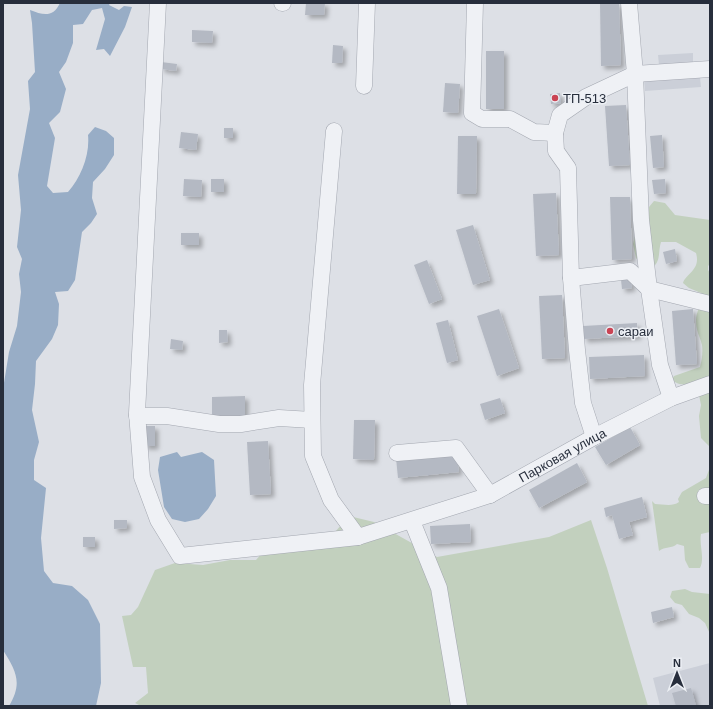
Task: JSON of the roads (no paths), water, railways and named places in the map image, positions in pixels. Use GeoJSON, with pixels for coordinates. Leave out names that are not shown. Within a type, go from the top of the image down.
{"type":"FeatureCollection","features":[{"type":"Feature","properties":{"kind":"street"},"geometry":{"type":"LineString","coordinates":[[158,3],[137,416],[167,416],[226,424],[241,424],[279,418],[312,420]]}},
{"type":"Feature","properties":{"kind":"street"},"geometry":{"type":"LineString","coordinates":[[364,86],[368,3]]}},
{"type":"Feature","properties":{"kind":"street"},"geometry":{"type":"LineString","coordinates":[[475,3],[472,113],[482,119],[510,119],[534,132],[555,133]]}},
{"type":"Feature","properties":{"kind":"street"},"geometry":{"type":"LineString","coordinates":[[629,3],[635,74],[641,220],[660,365],[671,398]]}},
{"type":"Feature","properties":{"kind":"street"},"geometry":{"type":"LineString","coordinates":[[594,437],[583,403],[571,278],[568,168],[556,151],[555,133],[560,115],[586,97],[635,74],[710,69]]}},
{"type":"Feature","properties":{"kind":"street"},"geometry":{"type":"LineString","coordinates":[[334,131],[312,385],[313,456],[331,500],[358,537]]}},
{"type":"Feature","properties":{"kind":"street"},"geometry":{"type":"LineString","coordinates":[[571,278],[630,271],[649,289],[710,304]]}},
{"type":"Feature","properties":{"kind":"street","name":"Парковая улица"},"geometry":{"type":"LineString","coordinates":[[137,416],[142,477],[158,520],[180,556],[358,537],[412,521],[490,495],[594,437],[671,398],[710,384]]}},
{"type":"Feature","properties":{"kind":"street"},"geometry":{"type":"LineString","coordinates":[[397,453],[456,448],[490,495]]}},
{"type":"Feature","properties":{"kind":"street"},"geometry":{"type":"LineString","coordinates":[[412,521],[439,588],[459,706]]}},
{"type":"Feature","properties":{"kind":"water"},"geometry":{"type":"Polygon","coordinates":[[[60,3],[110,3],[109,5],[119,10],[124,6],[132,7],[125,27],[110,56],[104,49],[96,50],[105,19],[102,8],[92,10],[83,24],[73,25],[73,43],[66,62],[59,72],[66,89],[60,112],[49,123],[55,138],[47,186],[53,193],[68,192],[73,186],[84,165],[88,150],[88,135],[95,127],[106,131],[114,138],[114,155],[105,169],[93,182],[92,198],[97,214],[82,232],[75,280],[68,291],[55,292],[59,304],[58,325],[52,339],[36,361],[32,410],[39,442],[34,460],[34,480],[46,488],[41,538],[44,571],[53,583],[72,586],[88,600],[100,624],[101,683],[96,706],[9,706],[17,684],[14,671],[3,650],[3,389],[9,352],[17,326],[21,292],[19,274],[22,259],[17,247],[21,210],[18,175],[30,109],[28,81],[35,72],[30,10],[47,14],[54,11],[60,3]]]}},
{"type":"Feature","properties":{"kind":"water"},"geometry":{"type":"Polygon","coordinates":[[[177,452],[181,457],[202,452],[214,460],[216,496],[208,509],[199,519],[185,522],[172,519],[164,507],[158,470],[160,457],[177,452]]]}},
{"type":"Feature","properties":{"kind":"place","name":"ТП-513"},"geometry":{"type":"Point","coordinates":[555,98]}},
{"type":"Feature","properties":{"kind":"place","name":"сараи"},"geometry":{"type":"Point","coordinates":[610,331]}}]}
